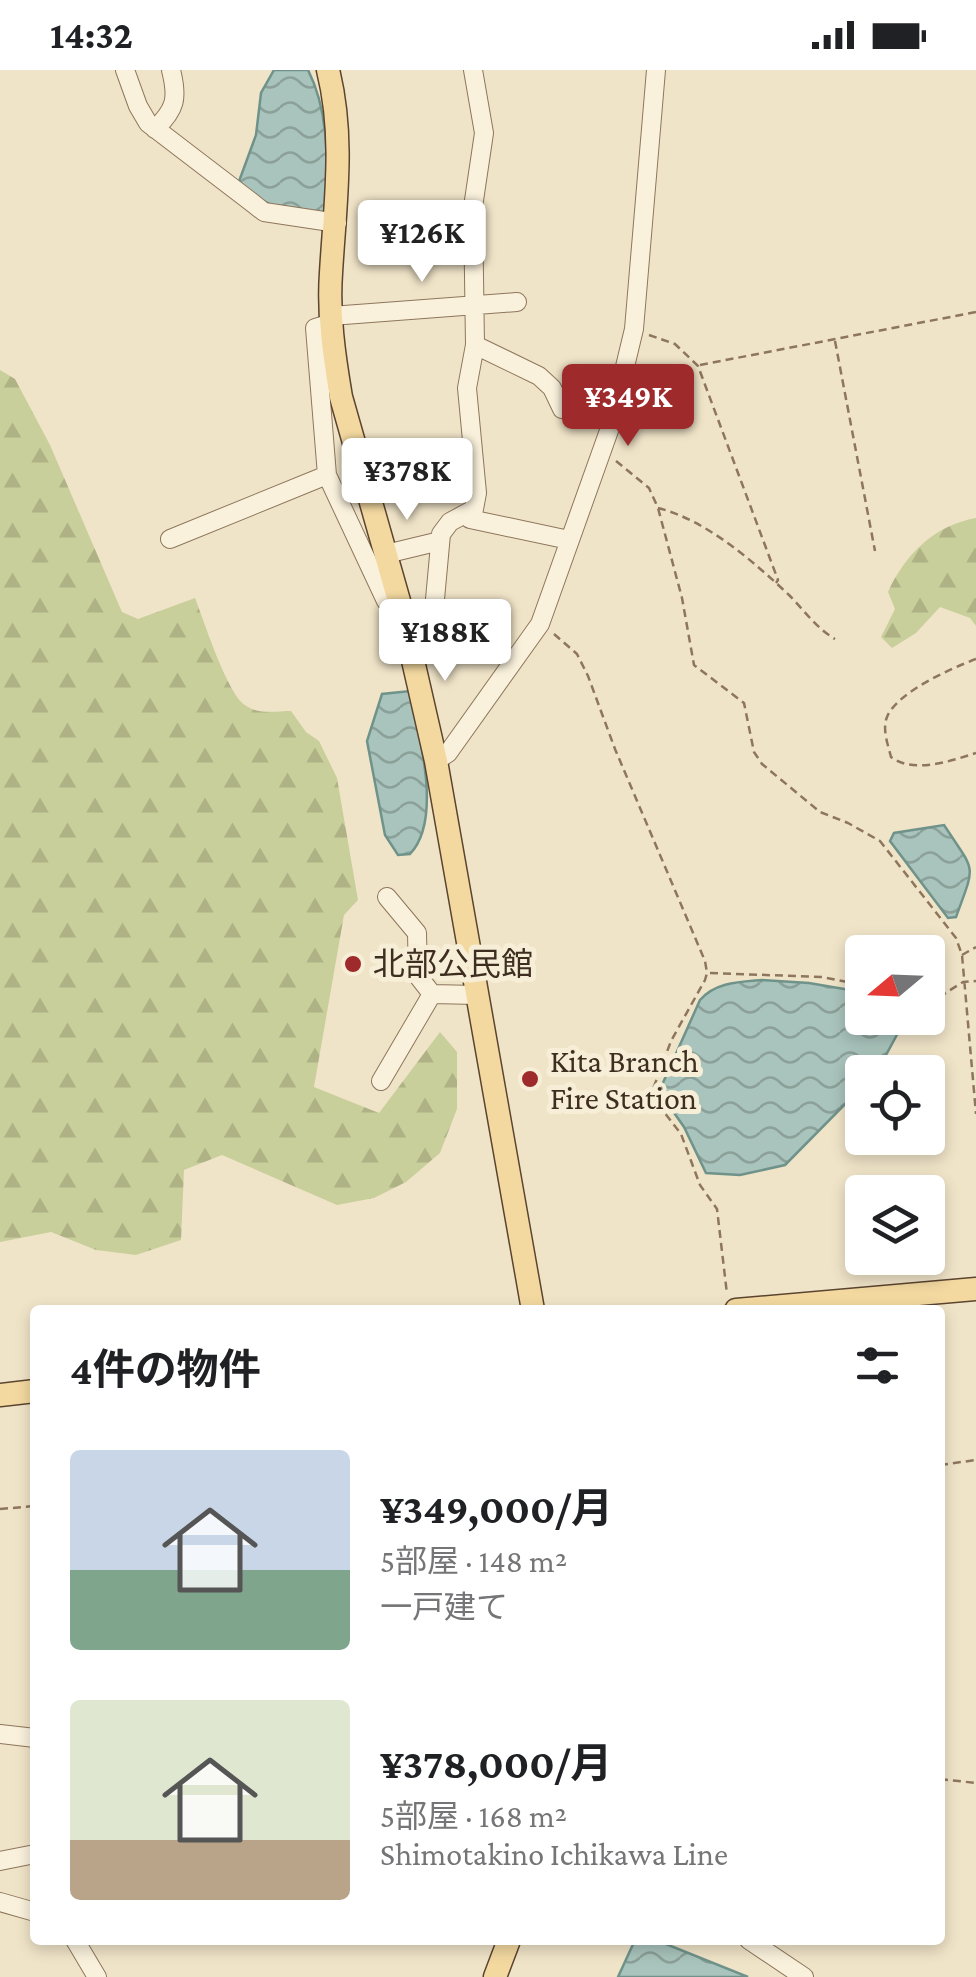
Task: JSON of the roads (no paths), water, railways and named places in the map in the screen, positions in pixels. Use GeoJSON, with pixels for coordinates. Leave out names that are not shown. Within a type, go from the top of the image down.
{"type":"FeatureCollection","features":[{"type":"Feature","properties":{"kind":"main road"},"geometry":{"type":"LineString","coordinates":[[328,70],[339,149],[337,223],[330,273],[331,320],[341,397],[403,618],[436,761],[532,1305]]}},
{"type":"Feature","properties":{"kind":"main road"},"geometry":{"type":"LineString","coordinates":[[731,1304],[976,1289]]}},
{"type":"Feature","properties":{"kind":"main road"},"geometry":{"type":"LineString","coordinates":[[0,1395],[30,1392]]}},
{"type":"Feature","properties":{"kind":"main road"},"geometry":{"type":"LineString","coordinates":[[495,1977],[507,1945]]}},
{"type":"Feature","properties":{"kind":"street"},"geometry":{"type":"LineString","coordinates":[[125,70],[138,106],[155,129],[264,212],[337,223]]}},
{"type":"Feature","properties":{"kind":"street"},"geometry":{"type":"LineString","coordinates":[[155,129],[176,107],[172,70]]}},
{"type":"Feature","properties":{"kind":"street"},"geometry":{"type":"LineString","coordinates":[[472,70],[484,133],[473,206],[474,305],[475,346],[466,388],[477,493],[474,509],[450,522],[440,541],[434,610],[428,618],[403,618],[386,601],[327,474],[315,328],[331,320],[474,305],[517,302]]}},
{"type":"Feature","properties":{"kind":"street"},"geometry":{"type":"LineString","coordinates":[[436,761],[448,753],[540,624],[601,454],[634,328],[656,70]]}},
{"type":"Feature","properties":{"kind":"street"},"geometry":{"type":"LineString","coordinates":[[475,346],[539,376],[552,388],[562,409],[614,412]]}},
{"type":"Feature","properties":{"kind":"street"},"geometry":{"type":"LineString","coordinates":[[170,538],[327,474]]}},
{"type":"Feature","properties":{"kind":"street"},"geometry":{"type":"LineString","coordinates":[[466,514],[470,520],[569,540]]}},
{"type":"Feature","properties":{"kind":"street"},"geometry":{"type":"LineString","coordinates":[[386,554],[440,541]]}},
{"type":"Feature","properties":{"kind":"street"},"geometry":{"type":"LineString","coordinates":[[387,897],[417,933],[418,976],[432,994]]}},
{"type":"Feature","properties":{"kind":"street"},"geometry":{"type":"LineString","coordinates":[[432,994],[476,995]]}},
{"type":"Feature","properties":{"kind":"street"},"geometry":{"type":"LineString","coordinates":[[380,1081],[432,994]]}},
{"type":"Feature","properties":{"kind":"street"},"geometry":{"type":"LineString","coordinates":[[0,1734],[30,1737]]}},
{"type":"Feature","properties":{"kind":"street"},"geometry":{"type":"LineString","coordinates":[[0,1861],[30,1855]]}},
{"type":"Feature","properties":{"kind":"street"},"geometry":{"type":"LineString","coordinates":[[0,1902],[30,1911]]}},
{"type":"Feature","properties":{"kind":"street"},"geometry":{"type":"LineString","coordinates":[[78,1945],[97,1977]]}},
{"type":"Feature","properties":{"kind":"street"},"geometry":{"type":"LineString","coordinates":[[756,1945],[804,1977]]}},
{"type":"Feature","properties":{"kind":"water"},"geometry":{"type":"Polygon","coordinates":[[[274,70],[308,70],[315,87],[326,140],[327,212],[279,208],[238,184],[256,135],[261,93],[274,70]]]}},
{"type":"Feature","properties":{"kind":"water"},"geometry":{"type":"Polygon","coordinates":[[[410,691],[423,753],[427,799],[420,839],[410,854],[398,855],[385,835],[367,741],[382,694],[410,691]]]}},
{"type":"Feature","properties":{"kind":"water"},"geometry":{"type":"Polygon","coordinates":[[[944,825],[969,869],[956,917],[948,918],[890,841],[894,833],[944,825]]]}},
{"type":"Feature","properties":{"kind":"water"},"geometry":{"type":"Polygon","coordinates":[[[736,982],[809,983],[845,989],[845,1035],[897,1035],[886,1055],[845,1055],[845,1104],[785,1165],[740,1175],[706,1173],[684,1127],[665,1100],[662,1085],[700,1000],[721,986],[736,982]]]}},
{"type":"Feature","properties":{"kind":"water"},"geometry":{"type":"Polygon","coordinates":[[[633,1945],[668,1945],[748,1977],[618,1977],[633,1945]]]}},
{"type":"Feature","properties":{"kind":"place","name":"北部公民館"},"geometry":{"type":"Point","coordinates":[353,964]}},
{"type":"Feature","properties":{"kind":"place","name":"Kita Branch Fire Station"},"geometry":{"type":"Point","coordinates":[530,1079]}}]}
